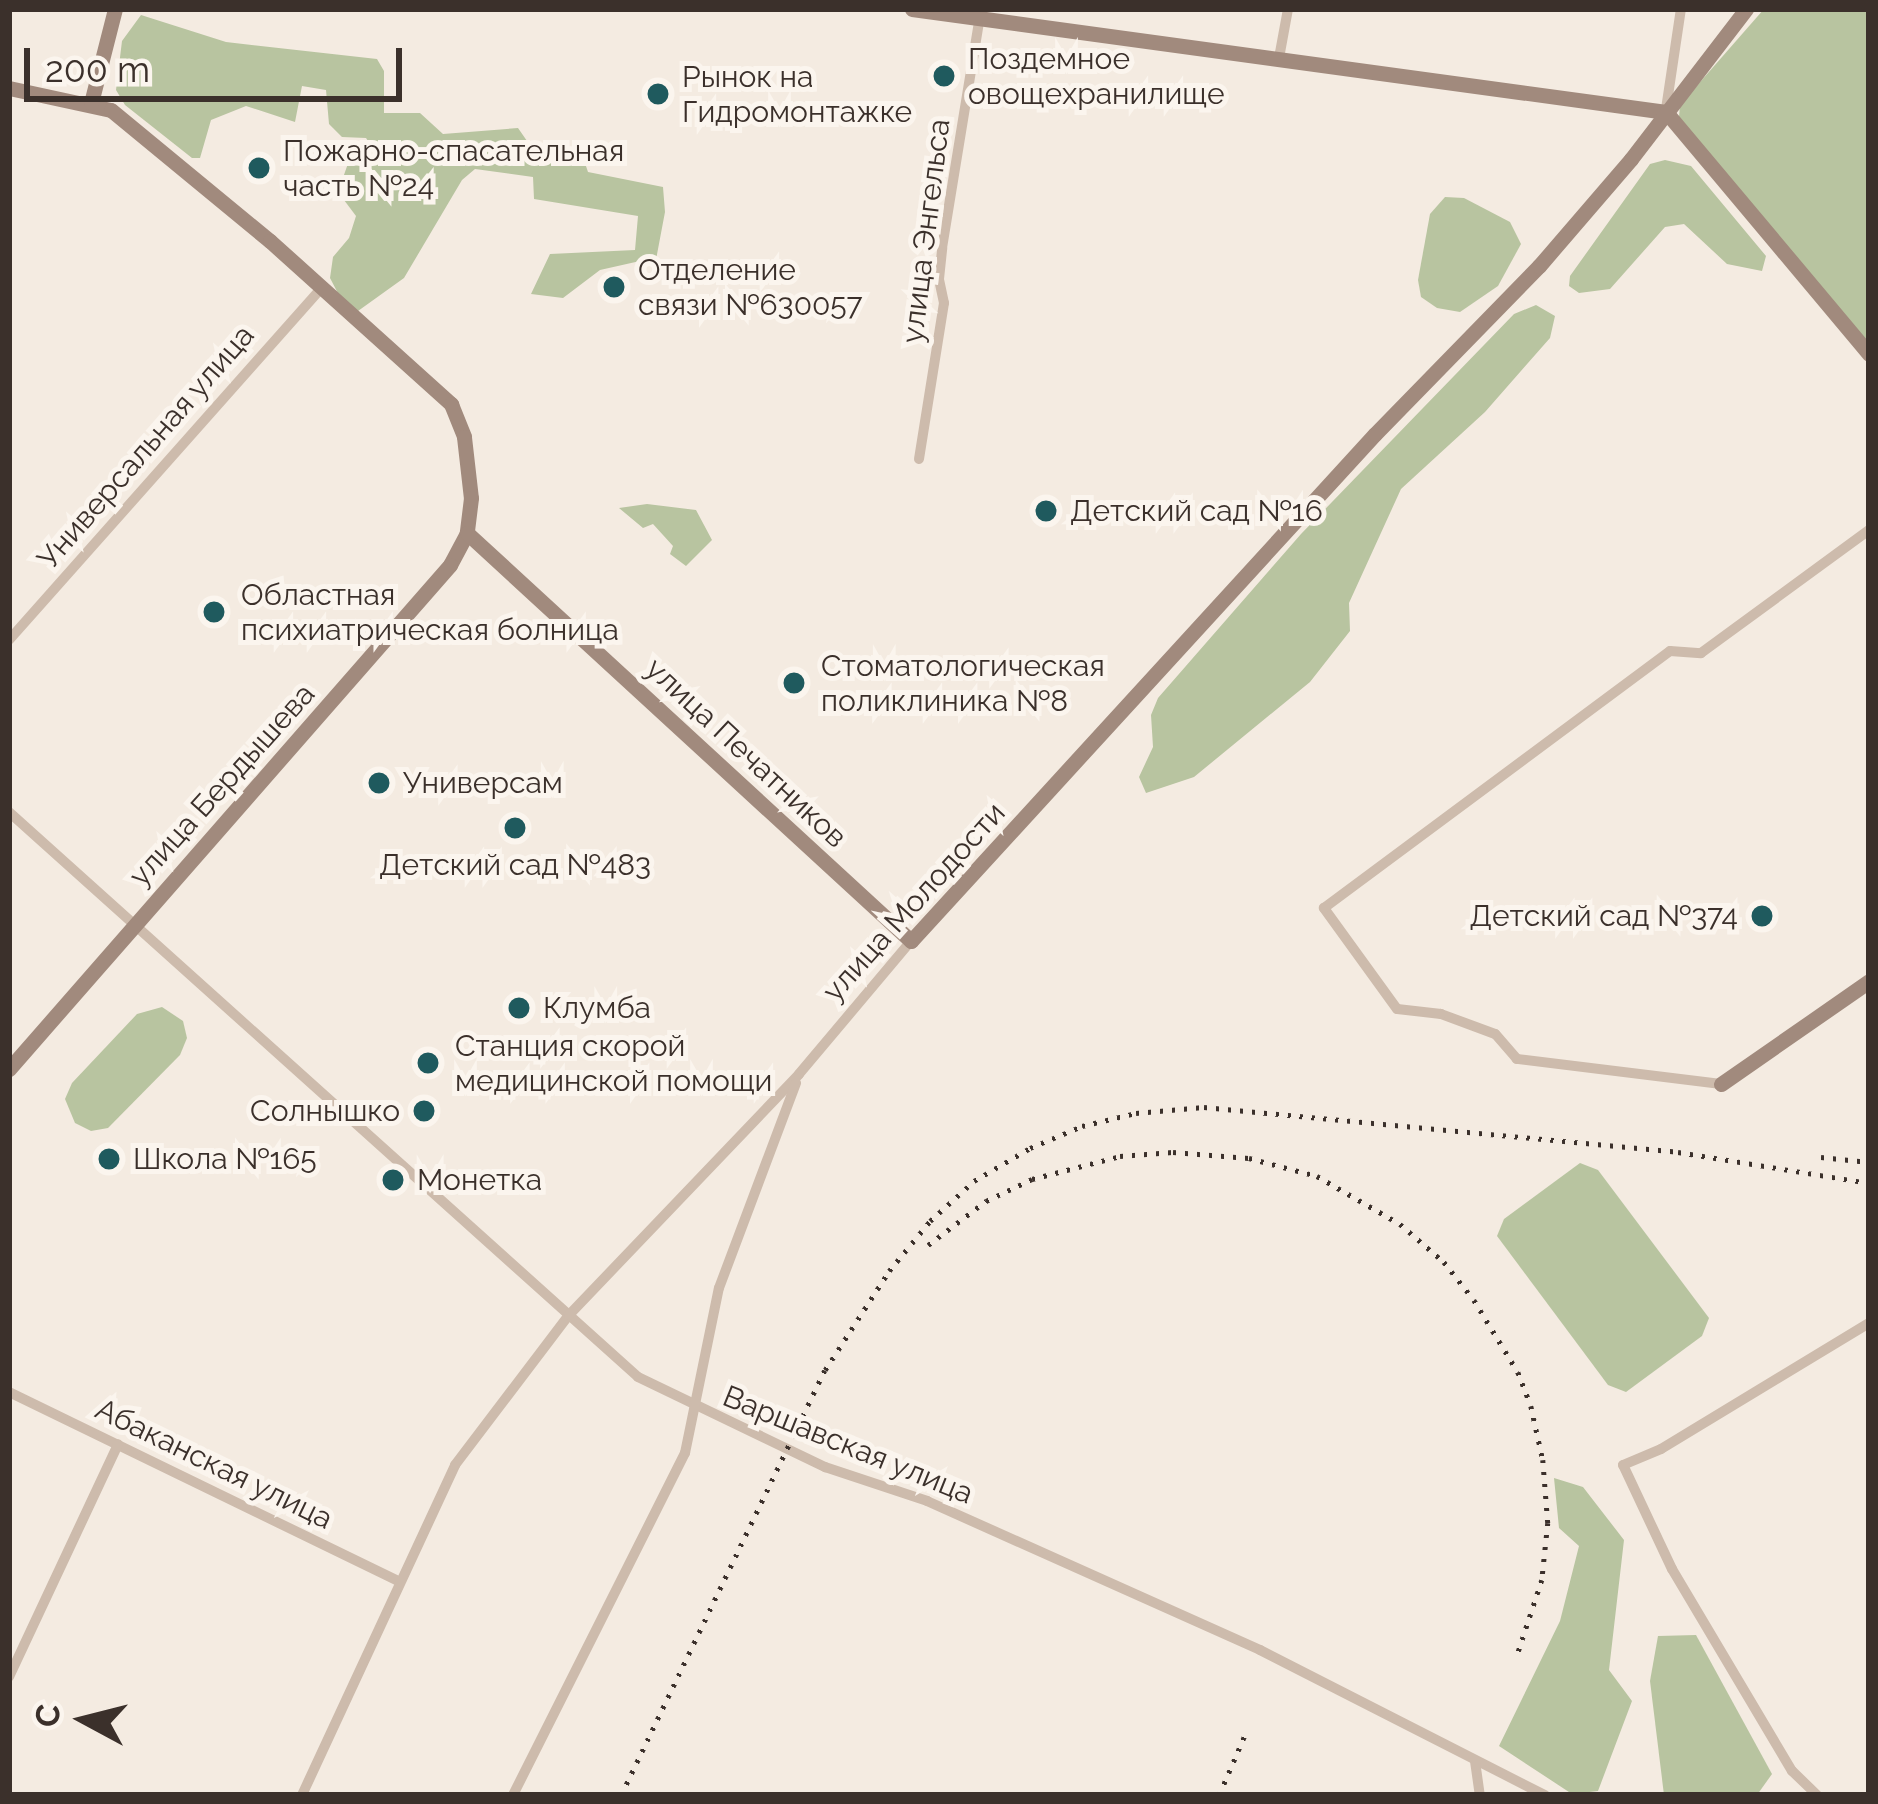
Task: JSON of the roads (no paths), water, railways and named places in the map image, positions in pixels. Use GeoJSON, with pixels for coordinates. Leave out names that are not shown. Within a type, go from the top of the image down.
{"type":"FeatureCollection","features":[{"type":"Feature","properties":{"kind":"street"},"geometry":{"type":"LineString","coordinates":[[91,103],[116,9]]}},
{"type":"Feature","properties":{"kind":"street"},"geometry":{"type":"LineString","coordinates":[[912,9],[980,14],[1666,112],[1869,354]]}},
{"type":"Feature","properties":{"kind":"street"},"geometry":{"type":"LineString","coordinates":[[1279,58],[1288,9]]}},
{"type":"Feature","properties":{"kind":"street"},"geometry":{"type":"LineString","coordinates":[[1666,112],[1681,9]]}},
{"type":"Feature","properties":{"kind":"street","name":"улица Молодости"},"geometry":{"type":"LineString","coordinates":[[302,1795],[397,1580],[454,1465],[569,1316],[799,1074],[911,941],[1375,434],[1539,266],[1746,9]]}},
{"type":"Feature","properties":{"kind":"street","name":"улица Энгельса"},"geometry":{"type":"LineString","coordinates":[[919,459],[944,302],[939,279],[942,248],[980,14]]}},
{"type":"Feature","properties":{"kind":"street"},"geometry":{"type":"LineString","coordinates":[[9,88],[111,110],[451,404],[468,464],[466,532]]}},
{"type":"Feature","properties":{"kind":"street","name":"Универсальная улица"},"geometry":{"type":"LineString","coordinates":[[9,640],[321,288]]}},
{"type":"Feature","properties":{"kind":"street"},"geometry":{"type":"LineString","coordinates":[[1869,530],[1701,653],[1670,652],[1324,908],[1397,1009],[1442,1014],[1495,1034],[1517,1060],[1721,1084],[1869,981]]}},
{"type":"Feature","properties":{"kind":"street","name":"улица Печатников"},"geometry":{"type":"LineString","coordinates":[[466,532],[911,941]]}},
{"type":"Feature","properties":{"kind":"street","name":"улица Бердышева"},"geometry":{"type":"LineString","coordinates":[[9,1069],[450,565],[466,532]]}},
{"type":"Feature","properties":{"kind":"street","name":"Варшавская улица"},"geometry":{"type":"LineString","coordinates":[[9,812],[136,921],[309,1086],[638,1377],[825,1467],[927,1501],[1260,1650],[1545,1795]]}},
{"type":"Feature","properties":{"kind":"street"},"geometry":{"type":"LineString","coordinates":[[513,1795],[685,1454],[718,1288],[799,1074]]}},
{"type":"Feature","properties":{"kind":"street"},"geometry":{"type":"LineString","coordinates":[[1817,1795],[1792,1771],[1672,1569],[1623,1465],[1661,1449],[1869,1323]]}},
{"type":"Feature","properties":{"kind":"street","name":"Абаканская улица"},"geometry":{"type":"LineString","coordinates":[[9,1392],[397,1580]]}},
{"type":"Feature","properties":{"kind":"street"},"geometry":{"type":"LineString","coordinates":[[9,1677],[118,1444]]}},
{"type":"Feature","properties":{"kind":"street"},"geometry":{"type":"LineString","coordinates":[[1475,1761],[1480,1795]]}},
{"type":"Feature","properties":{"kind":"railway"},"geometry":{"type":"LineString","coordinates":[[621,1795],[825,1370],[889,1271],[930,1221],[974,1181],[1030,1148],[1082,1126],[1136,1113],[1204,1107],[1678,1152],[1869,1183]]}},
{"type":"Feature","properties":{"kind":"railway"},"geometry":{"type":"LineString","coordinates":[[928,1245],[986,1201],[1032,1179],[1120,1156],[1173,1152],[1249,1158],[1317,1176],[1400,1224],[1444,1262],[1474,1300],[1518,1372],[1531,1406],[1543,1460],[1548,1523],[1542,1580],[1517,1656]]}},
{"type":"Feature","properties":{"kind":"railway"},"geometry":{"type":"LineString","coordinates":[[1821,1157],[1869,1162]]}},
{"type":"Feature","properties":{"kind":"railway"},"geometry":{"type":"LineString","coordinates":[[1219,1795],[1246,1732]]}},
{"type":"Feature","properties":{"kind":"place","name":"Поздемное овощехранилище"},"geometry":{"type":"Point","coordinates":[944,76]}},
{"type":"Feature","properties":{"kind":"place","name":"Рынок на Гидромонтажке"},"geometry":{"type":"Point","coordinates":[658,94]}},
{"type":"Feature","properties":{"kind":"place","name":"Пожарно-спасательная часть №24"},"geometry":{"type":"Point","coordinates":[259,168]}},
{"type":"Feature","properties":{"kind":"place","name":"Отделение связи №630057"},"geometry":{"type":"Point","coordinates":[614,287]}},
{"type":"Feature","properties":{"kind":"place","name":"Детский сад №16"},"geometry":{"type":"Point","coordinates":[1046,511]}},
{"type":"Feature","properties":{"kind":"place","name":"Областная психиатрическая болница"},"geometry":{"type":"Point","coordinates":[214,612]}},
{"type":"Feature","properties":{"kind":"place","name":"Стоматологическая поликлиника №8"},"geometry":{"type":"Point","coordinates":[794,683]}},
{"type":"Feature","properties":{"kind":"place","name":"Универсам"},"geometry":{"type":"Point","coordinates":[379,783]}},
{"type":"Feature","properties":{"kind":"place","name":"Детский сад №483"},"geometry":{"type":"Point","coordinates":[515,828]}},
{"type":"Feature","properties":{"kind":"place","name":"Детский сад №374"},"geometry":{"type":"Point","coordinates":[1762,916]}},
{"type":"Feature","properties":{"kind":"place","name":"Клумба"},"geometry":{"type":"Point","coordinates":[519,1008]}},
{"type":"Feature","properties":{"kind":"place","name":"Станция скорой медицинской помощи"},"geometry":{"type":"Point","coordinates":[428,1063]}},
{"type":"Feature","properties":{"kind":"place","name":"Солнышко"},"geometry":{"type":"Point","coordinates":[424,1111]}},
{"type":"Feature","properties":{"kind":"place","name":"Школа №165"},"geometry":{"type":"Point","coordinates":[109,1159]}},
{"type":"Feature","properties":{"kind":"place","name":"Монетка"},"geometry":{"type":"Point","coordinates":[393,1180]}}]}
